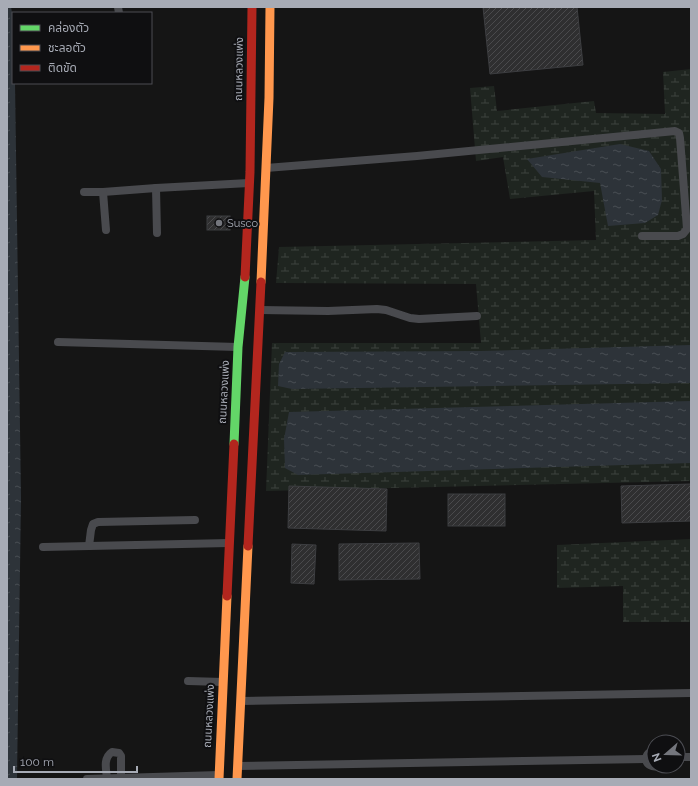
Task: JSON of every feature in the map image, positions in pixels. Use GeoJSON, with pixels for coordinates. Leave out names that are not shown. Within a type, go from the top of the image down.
{"type":"FeatureCollection","features":[{"type":"Feature","properties":{"kind":"main road","name":"ถนนหลวงแพ่ง"},"geometry":{"type":"LineString","coordinates":[[219,777],[238,347],[246,262],[252,7]]}},
{"type":"Feature","properties":{"kind":"main road"},"geometry":{"type":"LineString","coordinates":[[237,779],[265,202],[269,98],[270,7]]}},
{"type":"Feature","properties":{"kind":"street"},"geometry":{"type":"LineString","coordinates":[[118,7],[119,12]]}},
{"type":"Feature","properties":{"kind":"street"},"geometry":{"type":"LineString","coordinates":[[266,168],[417,156],[675,131],[679,133],[680,138],[687,229],[683,234],[678,236],[642,236]]}},
{"type":"Feature","properties":{"kind":"street"},"geometry":{"type":"LineString","coordinates":[[84,192],[249,183]]}},
{"type":"Feature","properties":{"kind":"street"},"geometry":{"type":"LineString","coordinates":[[156,188],[157,233]]}},
{"type":"Feature","properties":{"kind":"street"},"geometry":{"type":"LineString","coordinates":[[103,192],[106,230]]}},
{"type":"Feature","properties":{"kind":"street"},"geometry":{"type":"LineString","coordinates":[[260,310],[328,311],[377,309],[419,319],[477,316]]}},
{"type":"Feature","properties":{"kind":"street"},"geometry":{"type":"LineString","coordinates":[[58,342],[238,347]]}},
{"type":"Feature","properties":{"kind":"street"},"geometry":{"type":"LineString","coordinates":[[89,546],[93,524],[98,522],[195,520]]}},
{"type":"Feature","properties":{"kind":"street"},"geometry":{"type":"LineString","coordinates":[[43,547],[230,543]]}},
{"type":"Feature","properties":{"kind":"street"},"geometry":{"type":"LineString","coordinates":[[188,681],[223,682]]}},
{"type":"Feature","properties":{"kind":"street"},"geometry":{"type":"LineString","coordinates":[[241,701],[691,693]]}},
{"type":"Feature","properties":{"kind":"street"},"geometry":{"type":"LineString","coordinates":[[107,778],[106,758],[112,752],[119,752],[121,756],[121,778]]}},
{"type":"Feature","properties":{"kind":"street"},"geometry":{"type":"LineString","coordinates":[[238,766],[646,759]]}},
{"type":"Feature","properties":{"kind":"street"},"geometry":{"type":"LineString","coordinates":[[87,779],[219,777]]}},
{"type":"Feature","properties":{"kind":"green space"},"geometry":{"type":"Polygon","coordinates":[[[691,69],[691,481],[266,491],[272,343],[481,343],[476,284],[276,283],[279,247],[596,240],[594,191],[510,199],[503,157],[476,161],[470,88],[494,86],[497,111],[594,101],[596,113],[665,114],[663,72],[691,69]]]}},
{"type":"Feature","properties":{"kind":"green space"},"geometry":{"type":"Polygon","coordinates":[[[691,539],[691,622],[623,622],[623,586],[557,588],[557,545],[691,539]]]}},
{"type":"Feature","properties":{"kind":"water"},"geometry":{"type":"Polygon","coordinates":[[[7,7],[11,7],[12,84],[15,84],[21,498],[17,779],[7,779],[7,7]]]}},
{"type":"Feature","properties":{"kind":"water"},"geometry":{"type":"Polygon","coordinates":[[[620,144],[649,151],[661,169],[662,200],[658,215],[645,223],[608,226],[600,183],[542,177],[527,159],[620,144]]]}},
{"type":"Feature","properties":{"kind":"water"},"geometry":{"type":"Polygon","coordinates":[[[691,345],[691,383],[292,389],[278,386],[279,364],[285,352],[481,351],[691,345]]]}},
{"type":"Feature","properties":{"kind":"water"},"geometry":{"type":"Polygon","coordinates":[[[691,401],[691,463],[298,475],[285,468],[284,439],[289,412],[691,401]]]}},
{"type":"Feature","properties":{"kind":"building"},"geometry":{"type":"Polygon","coordinates":[[[483,7],[577,7],[583,65],[490,74],[483,7]]]}},
{"type":"Feature","properties":{"kind":"building","name":"Susco"},"geometry":{"type":"Polygon","coordinates":[[[207,216],[230,216],[230,230],[207,230],[207,216]]]}},
{"type":"Feature","properties":{"kind":"building"},"geometry":{"type":"Polygon","coordinates":[[[691,484],[691,521],[622,523],[621,486],[691,484]]]}},
{"type":"Feature","properties":{"kind":"building"},"geometry":{"type":"Polygon","coordinates":[[[289,486],[387,489],[386,531],[288,528],[289,486]]]}},
{"type":"Feature","properties":{"kind":"building"},"geometry":{"type":"Polygon","coordinates":[[[448,494],[505,494],[505,526],[448,526],[448,494]]]}},
{"type":"Feature","properties":{"kind":"building"},"geometry":{"type":"Polygon","coordinates":[[[419,543],[420,579],[339,580],[339,544],[419,543]]]}},
{"type":"Feature","properties":{"kind":"building"},"geometry":{"type":"Polygon","coordinates":[[[292,544],[316,545],[314,584],[291,583],[292,544]]]}},
{"type":"Feature","properties":{"kind":"traffic: fast"},"geometry":{"type":"LineString","coordinates":[[234,444],[238,347],[245,277]]}},
{"type":"Feature","properties":{"kind":"traffic: slow"},"geometry":{"type":"LineString","coordinates":[[261,282],[269,98],[270,7]]}},
{"type":"Feature","properties":{"kind":"traffic: slow"},"geometry":{"type":"LineString","coordinates":[[237,779],[248,546]]}},
{"type":"Feature","properties":{"kind":"traffic: slow"},"geometry":{"type":"LineString","coordinates":[[219,779],[227,596]]}},
{"type":"Feature","properties":{"kind":"traffic: jam"},"geometry":{"type":"LineString","coordinates":[[245,277],[250,172],[252,7]]}},
{"type":"Feature","properties":{"kind":"traffic: jam"},"geometry":{"type":"LineString","coordinates":[[248,546],[261,282]]}},
{"type":"Feature","properties":{"kind":"traffic: jam"},"geometry":{"type":"LineString","coordinates":[[227,596],[234,444]]}},
{"type":"Feature","properties":{"kind":"place","name":"Susco"},"geometry":{"type":"Point","coordinates":[219,223]}}]}
